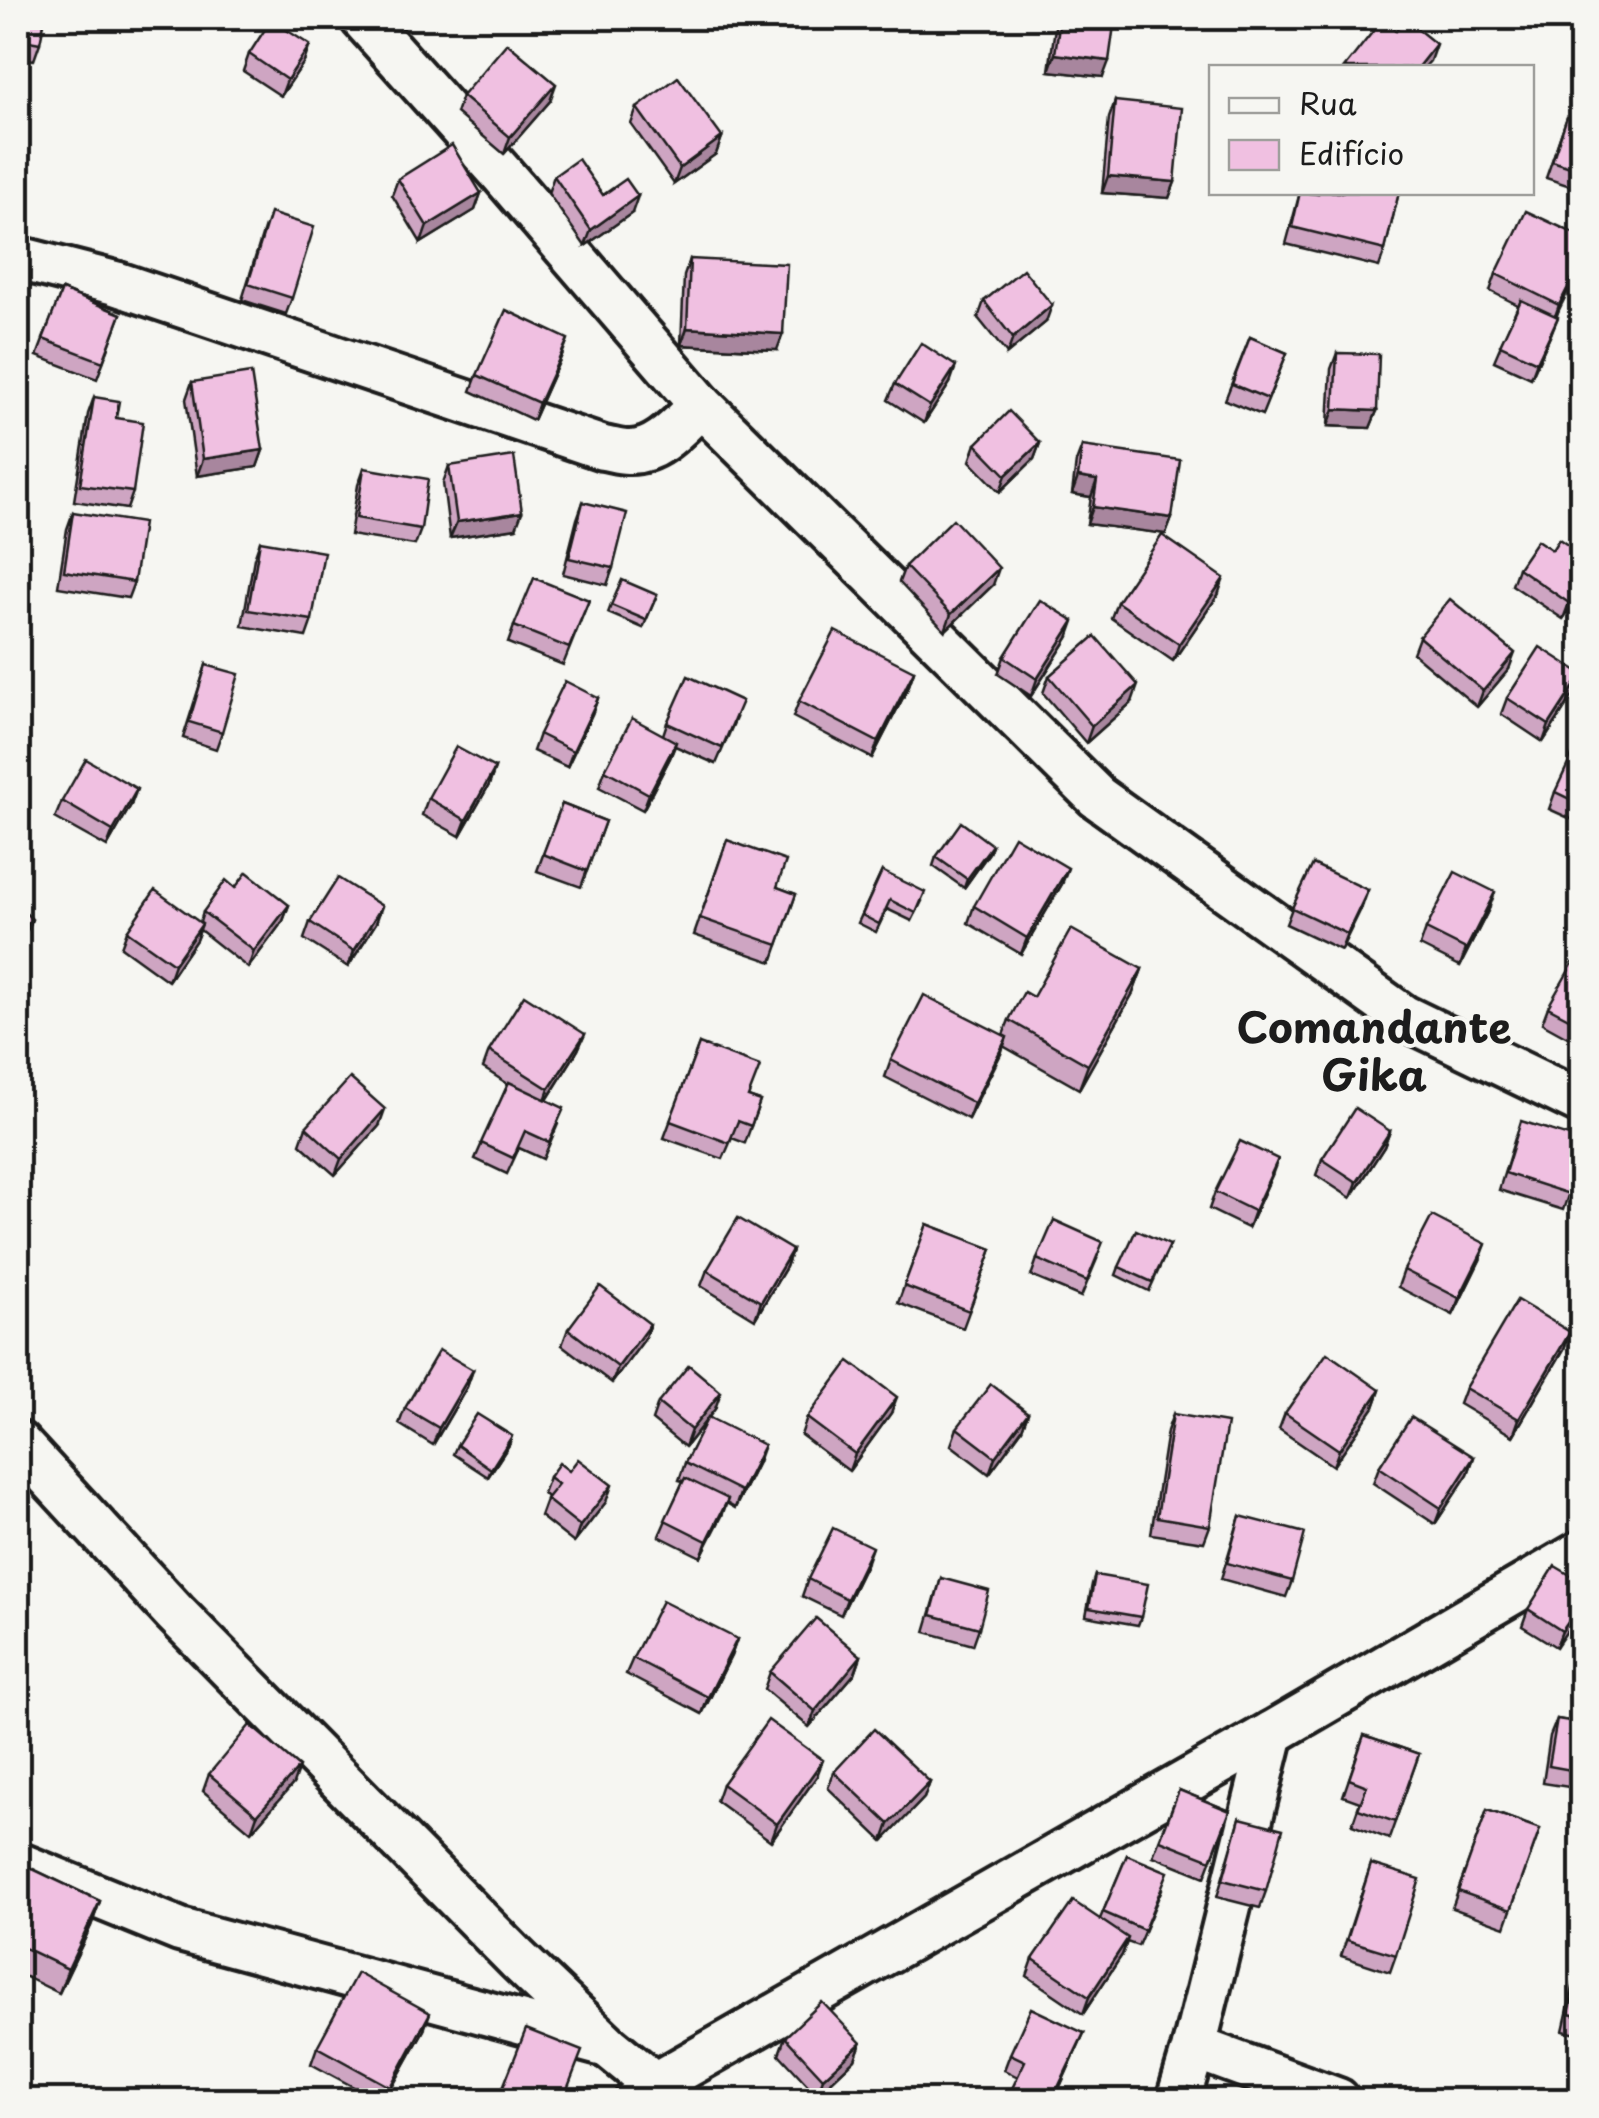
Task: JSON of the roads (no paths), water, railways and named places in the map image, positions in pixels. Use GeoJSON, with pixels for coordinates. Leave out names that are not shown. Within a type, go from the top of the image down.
{"type":"FeatureCollection","features":[{"type":"Feature","properties":{"kind":"street"},"geometry":{"type":"LineString","coordinates":[[374,21],[701,405],[1097,797],[1404,1017],[1582,1103]]}},
{"type":"Feature","properties":{"kind":"street"},"geometry":{"type":"LineString","coordinates":[[18,258],[115,283],[603,448],[630,453],[650,448],[701,405]]}},
{"type":"Feature","properties":{"kind":"street"},"geometry":{"type":"LineString","coordinates":[[18,1443],[175,1614],[655,2095],[1582,1552]]}},
{"type":"Feature","properties":{"kind":"street"},"geometry":{"type":"LineString","coordinates":[[1178,2100],[1272,1733]]}},
{"type":"Feature","properties":{"kind":"street"},"geometry":{"type":"LineString","coordinates":[[18,1864],[180,1930],[609,2047]]}},
{"type":"Feature","properties":{"kind":"street"},"geometry":{"type":"LineString","coordinates":[[1194,2047],[1338,2100]]}},
{"type":"Feature","properties":{"kind":"district","name":"Comandante Gika"},"geometry":{"type":"Point","coordinates":[1374,1049]}}]}
